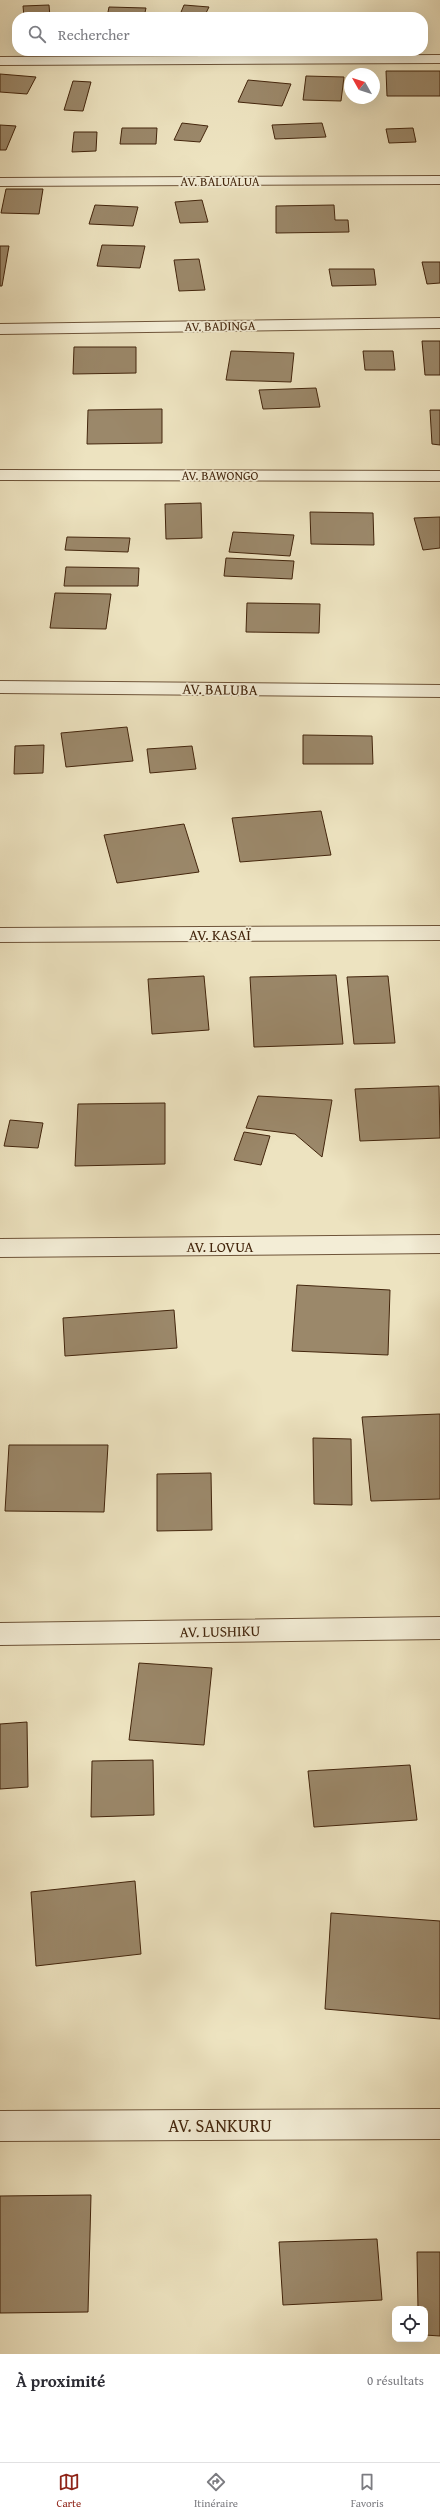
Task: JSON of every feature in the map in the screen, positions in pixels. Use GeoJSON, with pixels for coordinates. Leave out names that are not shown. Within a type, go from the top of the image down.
{"type":"FeatureCollection","features":[{"type":"Feature","properties":{"kind":"street"},"geometry":{"type":"LineString","coordinates":[[0,60],[440,59]]}},
{"type":"Feature","properties":{"kind":"street","name":"AV. BALUALUA"},"geometry":{"type":"LineString","coordinates":[[0,182],[440,180]]}},
{"type":"Feature","properties":{"kind":"street","name":"AV. BADINGA"},"geometry":{"type":"LineString","coordinates":[[0,329],[440,323]]}},
{"type":"Feature","properties":{"kind":"street","name":"AV. BAWONGO"},"geometry":{"type":"LineString","coordinates":[[0,475],[440,476]]}},
{"type":"Feature","properties":{"kind":"street","name":"AV. BALUBA"},"geometry":{"type":"LineString","coordinates":[[0,687],[440,691]]}},
{"type":"Feature","properties":{"kind":"street","name":"AV. KASAÏ"},"geometry":{"type":"LineString","coordinates":[[0,935],[440,933]]}},
{"type":"Feature","properties":{"kind":"street","name":"AV. LOVUA"},"geometry":{"type":"LineString","coordinates":[[0,1248],[440,1244]]}},
{"type":"Feature","properties":{"kind":"street","name":"AV. LUSHIKU"},"geometry":{"type":"LineString","coordinates":[[0,1634],[440,1628]]}},
{"type":"Feature","properties":{"kind":"street","name":"AV. SANKURU"},"geometry":{"type":"LineString","coordinates":[[0,2126],[440,2124]]}},
{"type":"Feature","properties":{"kind":"building"},"geometry":{"type":"Polygon","coordinates":[[[49,5],[50,12],[24,12],[23,6],[49,5]]]}},
{"type":"Feature","properties":{"kind":"building"},"geometry":{"type":"Polygon","coordinates":[[[184,5],[209,7],[206,12],[181,12],[184,5]]]}},
{"type":"Feature","properties":{"kind":"building"},"geometry":{"type":"Polygon","coordinates":[[[109,7],[146,8],[145,12],[108,12],[109,7]]]}},
{"type":"Feature","properties":{"kind":"building"},"geometry":{"type":"Polygon","coordinates":[[[386,71],[440,71],[440,96],[387,96],[386,71]]]}},
{"type":"Feature","properties":{"kind":"building"},"geometry":{"type":"Polygon","coordinates":[[[0,74],[36,77],[27,94],[0,92],[0,74]]]}},
{"type":"Feature","properties":{"kind":"building"},"geometry":{"type":"Polygon","coordinates":[[[306,76],[344,77],[341,101],[303,100],[306,76]]]}},
{"type":"Feature","properties":{"kind":"building"},"geometry":{"type":"Polygon","coordinates":[[[248,80],[291,84],[282,106],[238,102],[248,80]]]}},
{"type":"Feature","properties":{"kind":"building"},"geometry":{"type":"Polygon","coordinates":[[[73,81],[91,82],[83,111],[64,110],[73,81]]]}},
{"type":"Feature","properties":{"kind":"building"},"geometry":{"type":"Polygon","coordinates":[[[182,123],[208,126],[200,142],[174,140],[182,123]]]}},
{"type":"Feature","properties":{"kind":"building"},"geometry":{"type":"Polygon","coordinates":[[[322,123],[326,137],[275,139],[272,125],[322,123]]]}},
{"type":"Feature","properties":{"kind":"building"},"geometry":{"type":"Polygon","coordinates":[[[0,125],[16,126],[6,150],[0,150],[0,125]]]}},
{"type":"Feature","properties":{"kind":"building"},"geometry":{"type":"Polygon","coordinates":[[[122,128],[157,128],[156,144],[120,144],[122,128]]]}},
{"type":"Feature","properties":{"kind":"building"},"geometry":{"type":"Polygon","coordinates":[[[413,128],[416,142],[389,143],[386,129],[413,128]]]}},
{"type":"Feature","properties":{"kind":"building"},"geometry":{"type":"Polygon","coordinates":[[[74,132],[97,132],[96,151],[72,152],[74,132]]]}},
{"type":"Feature","properties":{"kind":"building"},"geometry":{"type":"Polygon","coordinates":[[[6,189],[43,189],[39,214],[1,213],[6,189]]]}},
{"type":"Feature","properties":{"kind":"building"},"geometry":{"type":"Polygon","coordinates":[[[202,200],[208,222],[180,223],[175,202],[202,200]]]}},
{"type":"Feature","properties":{"kind":"building"},"geometry":{"type":"Polygon","coordinates":[[[95,205],[138,207],[133,226],[89,224],[95,205]]]}},
{"type":"Feature","properties":{"kind":"building"},"geometry":{"type":"Polygon","coordinates":[[[334,205],[335,220],[348,220],[349,232],[276,233],[276,206],[334,205]]]}},
{"type":"Feature","properties":{"kind":"building"},"geometry":{"type":"Polygon","coordinates":[[[102,245],[145,246],[140,268],[97,266],[102,245]]]}},
{"type":"Feature","properties":{"kind":"building"},"geometry":{"type":"Polygon","coordinates":[[[0,246],[9,246],[2,286],[0,286],[0,246]]]}},
{"type":"Feature","properties":{"kind":"building"},"geometry":{"type":"Polygon","coordinates":[[[199,259],[205,290],[179,291],[174,260],[199,259]]]}},
{"type":"Feature","properties":{"kind":"building"},"geometry":{"type":"Polygon","coordinates":[[[422,262],[440,262],[440,283],[427,284],[422,262]]]}},
{"type":"Feature","properties":{"kind":"building"},"geometry":{"type":"Polygon","coordinates":[[[329,269],[374,269],[376,285],[332,286],[329,269]]]}},
{"type":"Feature","properties":{"kind":"building"},"geometry":{"type":"Polygon","coordinates":[[[422,341],[440,341],[440,375],[425,375],[422,341]]]}},
{"type":"Feature","properties":{"kind":"building"},"geometry":{"type":"Polygon","coordinates":[[[74,347],[136,347],[136,373],[73,374],[74,347]]]}},
{"type":"Feature","properties":{"kind":"building"},"geometry":{"type":"Polygon","coordinates":[[[231,351],[294,353],[291,382],[226,380],[231,351]]]}},
{"type":"Feature","properties":{"kind":"building"},"geometry":{"type":"Polygon","coordinates":[[[363,351],[393,351],[395,370],[365,370],[363,351]]]}},
{"type":"Feature","properties":{"kind":"building"},"geometry":{"type":"Polygon","coordinates":[[[316,388],[320,407],[263,409],[259,390],[316,388]]]}},
{"type":"Feature","properties":{"kind":"building"},"geometry":{"type":"Polygon","coordinates":[[[162,409],[162,443],[87,444],[88,410],[162,409]]]}},
{"type":"Feature","properties":{"kind":"building"},"geometry":{"type":"Polygon","coordinates":[[[430,410],[440,410],[440,445],[432,444],[430,410]]]}},
{"type":"Feature","properties":{"kind":"building"},"geometry":{"type":"Polygon","coordinates":[[[201,503],[202,538],[166,539],[165,504],[201,503]]]}},
{"type":"Feature","properties":{"kind":"building"},"geometry":{"type":"Polygon","coordinates":[[[310,512],[373,513],[374,545],[311,544],[310,512]]]}},
{"type":"Feature","properties":{"kind":"building"},"geometry":{"type":"Polygon","coordinates":[[[440,517],[440,548],[423,550],[414,518],[440,517]]]}},
{"type":"Feature","properties":{"kind":"building"},"geometry":{"type":"Polygon","coordinates":[[[233,532],[294,535],[290,556],[229,552],[233,532]]]}},
{"type":"Feature","properties":{"kind":"building"},"geometry":{"type":"Polygon","coordinates":[[[67,537],[130,538],[128,552],[65,550],[67,537]]]}},
{"type":"Feature","properties":{"kind":"building"},"geometry":{"type":"Polygon","coordinates":[[[226,558],[294,561],[292,579],[224,576],[226,558]]]}},
{"type":"Feature","properties":{"kind":"building"},"geometry":{"type":"Polygon","coordinates":[[[66,567],[139,568],[138,586],[64,586],[66,567]]]}},
{"type":"Feature","properties":{"kind":"building"},"geometry":{"type":"Polygon","coordinates":[[[55,593],[111,594],[106,629],[50,628],[55,593]]]}},
{"type":"Feature","properties":{"kind":"building"},"geometry":{"type":"Polygon","coordinates":[[[247,603],[320,604],[319,633],[246,632],[247,603]]]}},
{"type":"Feature","properties":{"kind":"building"},"geometry":{"type":"Polygon","coordinates":[[[127,727],[133,761],[66,767],[61,733],[127,727]]]}},
{"type":"Feature","properties":{"kind":"building"},"geometry":{"type":"Polygon","coordinates":[[[303,735],[372,736],[373,764],[303,764],[303,735]]]}},
{"type":"Feature","properties":{"kind":"building"},"geometry":{"type":"Polygon","coordinates":[[[44,745],[43,773],[14,774],[15,746],[44,745]]]}},
{"type":"Feature","properties":{"kind":"building"},"geometry":{"type":"Polygon","coordinates":[[[192,746],[196,769],[150,773],[147,749],[192,746]]]}},
{"type":"Feature","properties":{"kind":"building"},"geometry":{"type":"Polygon","coordinates":[[[321,811],[331,855],[240,862],[232,818],[321,811]]]}},
{"type":"Feature","properties":{"kind":"building"},"geometry":{"type":"Polygon","coordinates":[[[184,824],[199,872],[117,883],[104,835],[184,824]]]}},
{"type":"Feature","properties":{"kind":"building"},"geometry":{"type":"Polygon","coordinates":[[[336,975],[343,1044],[254,1047],[250,977],[336,975]]]}},
{"type":"Feature","properties":{"kind":"building"},"geometry":{"type":"Polygon","coordinates":[[[204,976],[209,1030],[152,1034],[148,979],[204,976]]]}},
{"type":"Feature","properties":{"kind":"building"},"geometry":{"type":"Polygon","coordinates":[[[388,976],[395,1043],[354,1044],[347,977],[388,976]]]}},
{"type":"Feature","properties":{"kind":"building"},"geometry":{"type":"Polygon","coordinates":[[[439,1086],[440,1138],[360,1141],[355,1089],[439,1086]]]}},
{"type":"Feature","properties":{"kind":"building"},"geometry":{"type":"Polygon","coordinates":[[[258,1096],[332,1100],[322,1157],[295,1134],[246,1128],[258,1096]]]}},
{"type":"Feature","properties":{"kind":"building"},"geometry":{"type":"Polygon","coordinates":[[[165,1103],[165,1164],[75,1166],[78,1104],[165,1103]]]}},
{"type":"Feature","properties":{"kind":"building"},"geometry":{"type":"Polygon","coordinates":[[[10,1120],[43,1123],[38,1148],[4,1146],[10,1120]]]}},
{"type":"Feature","properties":{"kind":"building"},"geometry":{"type":"Polygon","coordinates":[[[244,1132],[270,1136],[261,1165],[234,1160],[244,1132]]]}},
{"type":"Feature","properties":{"kind":"building"},"geometry":{"type":"Polygon","coordinates":[[[297,1285],[390,1290],[388,1355],[292,1351],[297,1285]]]}},
{"type":"Feature","properties":{"kind":"building"},"geometry":{"type":"Polygon","coordinates":[[[174,1310],[177,1348],[65,1356],[63,1318],[174,1310]]]}},
{"type":"Feature","properties":{"kind":"building"},"geometry":{"type":"Polygon","coordinates":[[[440,1414],[440,1499],[371,1501],[362,1417],[440,1414]]]}},
{"type":"Feature","properties":{"kind":"building"},"geometry":{"type":"Polygon","coordinates":[[[313,1438],[351,1439],[352,1505],[314,1504],[313,1438]]]}},
{"type":"Feature","properties":{"kind":"building"},"geometry":{"type":"Polygon","coordinates":[[[9,1445],[108,1445],[104,1512],[5,1511],[9,1445]]]}},
{"type":"Feature","properties":{"kind":"building"},"geometry":{"type":"Polygon","coordinates":[[[211,1473],[212,1530],[157,1531],[157,1474],[211,1473]]]}},
{"type":"Feature","properties":{"kind":"building"},"geometry":{"type":"Polygon","coordinates":[[[139,1663],[212,1668],[204,1745],[129,1740],[139,1663]]]}},
{"type":"Feature","properties":{"kind":"building"},"geometry":{"type":"Polygon","coordinates":[[[27,1722],[28,1787],[0,1789],[0,1724],[27,1722]]]}},
{"type":"Feature","properties":{"kind":"building"},"geometry":{"type":"Polygon","coordinates":[[[153,1760],[154,1815],[91,1817],[92,1761],[153,1760]]]}},
{"type":"Feature","properties":{"kind":"building"},"geometry":{"type":"Polygon","coordinates":[[[410,1765],[417,1820],[314,1827],[308,1771],[410,1765]]]}},
{"type":"Feature","properties":{"kind":"building"},"geometry":{"type":"Polygon","coordinates":[[[135,1881],[141,1954],[36,1966],[31,1892],[135,1881]]]}},
{"type":"Feature","properties":{"kind":"building"},"geometry":{"type":"Polygon","coordinates":[[[331,1913],[440,1921],[440,2019],[325,2009],[331,1913]]]}},
{"type":"Feature","properties":{"kind":"building"},"geometry":{"type":"Polygon","coordinates":[[[91,2195],[88,2312],[0,2313],[0,2196],[91,2195]]]}},
{"type":"Feature","properties":{"kind":"building"},"geometry":{"type":"Polygon","coordinates":[[[377,2239],[382,2300],[283,2305],[279,2242],[377,2239]]]}},
{"type":"Feature","properties":{"kind":"building"},"geometry":{"type":"Polygon","coordinates":[[[417,2252],[440,2252],[440,2336],[428,2335],[428,2306],[418,2306],[417,2252]]]}}]}
